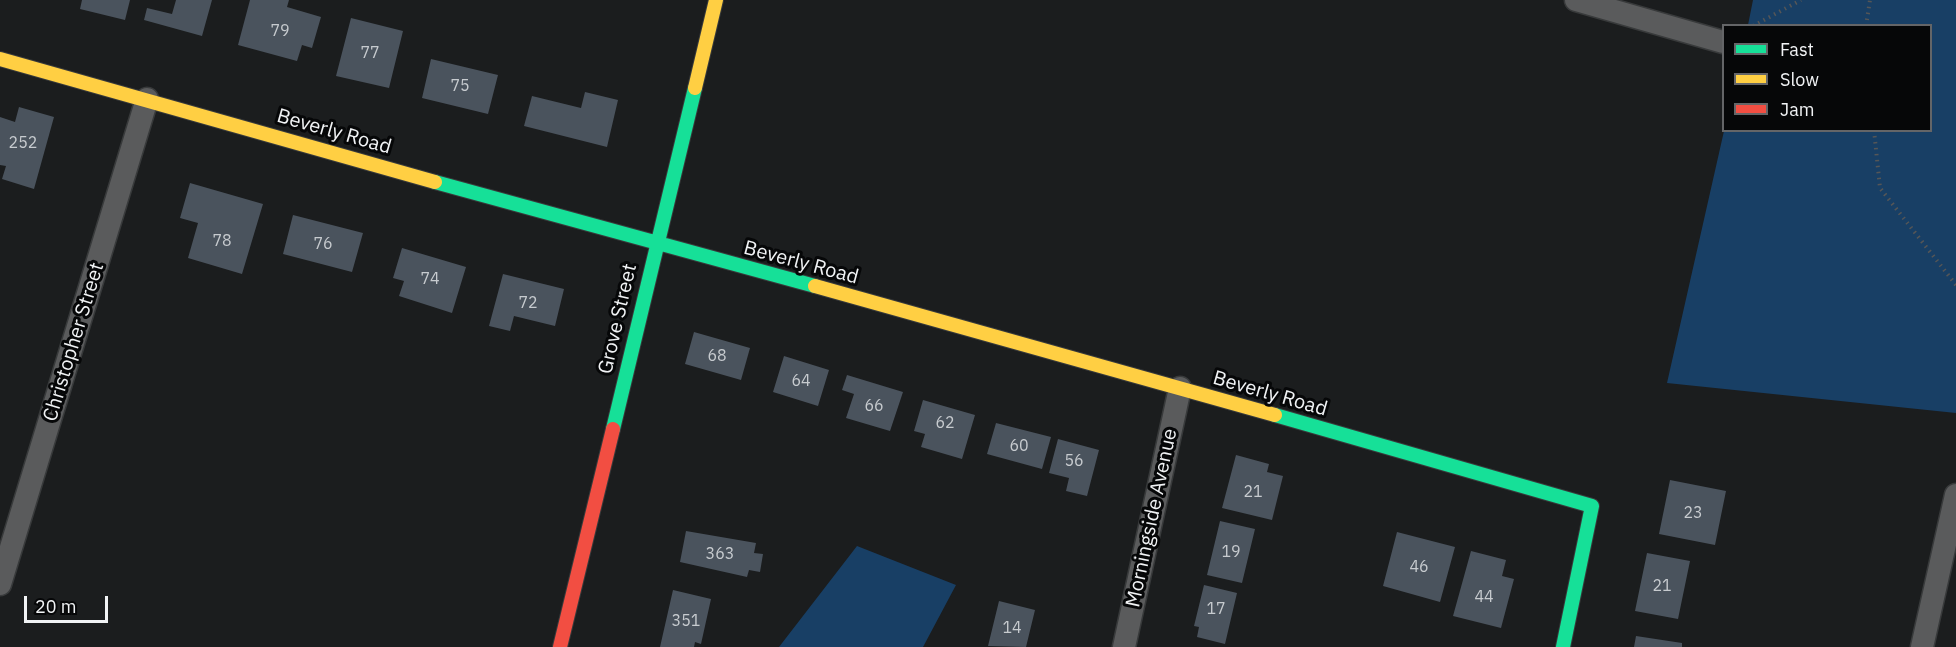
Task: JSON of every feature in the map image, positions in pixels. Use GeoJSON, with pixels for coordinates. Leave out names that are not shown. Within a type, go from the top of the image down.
{"type":"FeatureCollection","features":[{"type":"Feature","properties":{"kind":"street","name":"Grove Street"},"geometry":{"type":"LineString","coordinates":[[560,647],[655,244],[716,0]]}},
{"type":"Feature","properties":{"kind":"street"},"geometry":{"type":"LineString","coordinates":[[1576,0],[1722,42]]}},
{"type":"Feature","properties":{"kind":"street","name":"Beverly Road"},"geometry":{"type":"LineString","coordinates":[[0,59],[655,244],[927,316],[1592,506],[1563,647]]}},
{"type":"Feature","properties":{"kind":"street","name":"Christopher Street"},"geometry":{"type":"LineString","coordinates":[[0,584],[147,99]]}},
{"type":"Feature","properties":{"kind":"street","name":"Morningside Avenue"},"geometry":{"type":"LineString","coordinates":[[1124,647],[1179,388]]}},
{"type":"Feature","properties":{"kind":"street"},"geometry":{"type":"LineString","coordinates":[[1922,647],[1956,495]]}},
{"type":"Feature","properties":{"kind":"path"},"geometry":{"type":"LineString","coordinates":[[1757,24],[1801,0]]}},
{"type":"Feature","properties":{"kind":"path"},"geometry":{"type":"LineString","coordinates":[[1866,24],[1870,0]]}},
{"type":"Feature","properties":{"kind":"path"},"geometry":{"type":"LineString","coordinates":[[1874,132],[1880,188],[1956,285]]}},
{"type":"Feature","properties":{"kind":"shaded area"},"geometry":{"type":"Polygon","coordinates":[[[1753,0],[1956,0],[1956,413],[1667,383],[1724,132],[1932,132],[1932,24],[1748,24],[1753,0]]]}},
{"type":"Feature","properties":{"kind":"shaded area"},"geometry":{"type":"Polygon","coordinates":[[[857,546],[956,585],[923,647],[779,647],[857,546]]]}},
{"type":"Feature","properties":{"kind":"building"},"geometry":{"type":"Polygon","coordinates":[[[82,0],[130,0],[125,20],[80,9],[82,0]]]}},
{"type":"Feature","properties":{"kind":"building"},"geometry":{"type":"Polygon","coordinates":[[[176,0],[212,0],[202,36],[144,20],[147,8],[172,14],[176,0]]]}},
{"type":"Feature","properties":{"kind":"building"},"geometry":{"type":"Polygon","coordinates":[[[250,0],[289,0],[287,7],[321,17],[312,48],[302,45],[297,61],[238,45],[250,0]]]}},
{"type":"Feature","properties":{"kind":"building"},"geometry":{"type":"Polygon","coordinates":[[[351,18],[403,31],[389,88],[336,76],[351,18]]]}},
{"type":"Feature","properties":{"kind":"building"},"geometry":{"type":"Polygon","coordinates":[[[431,59],[498,75],[488,114],[422,98],[431,59]]]}},
{"type":"Feature","properties":{"kind":"building"},"geometry":{"type":"Polygon","coordinates":[[[585,92],[618,100],[607,147],[524,126],[532,96],[581,108],[585,92]]]}},
{"type":"Feature","properties":{"kind":"building"},"geometry":{"type":"Polygon","coordinates":[[[19,107],[54,117],[34,189],[2,179],[6,166],[0,165],[0,117],[15,122],[19,107]]]}},
{"type":"Feature","properties":{"kind":"building"},"geometry":{"type":"Polygon","coordinates":[[[190,183],[263,204],[242,274],[188,258],[198,223],[180,218],[190,183]]]}},
{"type":"Feature","properties":{"kind":"building"},"geometry":{"type":"Polygon","coordinates":[[[293,215],[363,233],[352,272],[283,254],[293,215]]]}},
{"type":"Feature","properties":{"kind":"building"},"geometry":{"type":"Polygon","coordinates":[[[402,248],[466,267],[452,313],[399,296],[404,281],[393,278],[402,248]]]}},
{"type":"Feature","properties":{"kind":"building"},"geometry":{"type":"Polygon","coordinates":[[[503,274],[564,289],[555,326],[514,316],[510,331],[489,326],[503,274]]]}},
{"type":"Feature","properties":{"kind":"building"},"geometry":{"type":"Polygon","coordinates":[[[694,332],[750,348],[741,380],[685,364],[694,332]]]}},
{"type":"Feature","properties":{"kind":"building"},"geometry":{"type":"Polygon","coordinates":[[[784,356],[829,370],[818,406],[773,392],[784,356]]]}},
{"type":"Feature","properties":{"kind":"building"},"geometry":{"type":"Polygon","coordinates":[[[847,375],[903,392],[890,431],[846,418],[854,394],[842,390],[847,375]]]}},
{"type":"Feature","properties":{"kind":"building"},"geometry":{"type":"Polygon","coordinates":[[[923,400],[975,415],[962,459],[921,447],[925,434],[914,431],[923,400]]]}},
{"type":"Feature","properties":{"kind":"building"},"geometry":{"type":"Polygon","coordinates":[[[996,423],[1051,437],[1042,469],[987,454],[996,423]]]}},
{"type":"Feature","properties":{"kind":"building"},"geometry":{"type":"Polygon","coordinates":[[[1058,439],[1099,450],[1087,496],[1066,491],[1069,478],[1049,473],[1058,439]]]}},
{"type":"Feature","properties":{"kind":"building"},"geometry":{"type":"Polygon","coordinates":[[[1236,455],[1269,464],[1267,472],[1283,476],[1272,520],[1222,508],[1236,455]]]}},
{"type":"Feature","properties":{"kind":"building"},"geometry":{"type":"Polygon","coordinates":[[[1670,480],[1726,491],[1715,545],[1659,534],[1670,480]]]}},
{"type":"Feature","properties":{"kind":"building"},"geometry":{"type":"Polygon","coordinates":[[[1220,521],[1255,529],[1242,583],[1207,575],[1220,521]]]}},
{"type":"Feature","properties":{"kind":"building"},"geometry":{"type":"Polygon","coordinates":[[[686,531],[756,543],[754,553],[763,554],[760,572],[749,570],[747,577],[680,562],[686,531]]]}},
{"type":"Feature","properties":{"kind":"building"},"geometry":{"type":"Polygon","coordinates":[[[1397,532],[1455,547],[1440,602],[1383,586],[1397,532]]]}},
{"type":"Feature","properties":{"kind":"building"},"geometry":{"type":"Polygon","coordinates":[[[1471,551],[1506,560],[1502,576],[1514,579],[1501,628],[1453,616],[1471,551]]]}},
{"type":"Feature","properties":{"kind":"building"},"geometry":{"type":"Polygon","coordinates":[[[1647,553],[1690,561],[1678,619],[1635,611],[1647,553]]]}},
{"type":"Feature","properties":{"kind":"building"},"geometry":{"type":"Polygon","coordinates":[[[1204,585],[1237,593],[1225,644],[1197,637],[1199,627],[1194,626],[1204,585]]]}},
{"type":"Feature","properties":{"kind":"building"},"geometry":{"type":"Polygon","coordinates":[[[673,590],[711,599],[701,644],[695,642],[694,647],[660,647],[673,590]]]}},
{"type":"Feature","properties":{"kind":"building"},"geometry":{"type":"Polygon","coordinates":[[[999,601],[1035,610],[1026,647],[988,646],[999,601]]]}},
{"type":"Feature","properties":{"kind":"building"},"geometry":{"type":"Polygon","coordinates":[[[1636,636],[1682,643],[1682,647],[1634,647],[1636,636]]]}},
{"type":"Feature","properties":{"kind":"traffic: fast"},"geometry":{"type":"LineString","coordinates":[[613,429],[695,88]]}},
{"type":"Feature","properties":{"kind":"traffic: fast"},"geometry":{"type":"LineString","coordinates":[[435,182],[815,286]]}},
{"type":"Feature","properties":{"kind":"traffic: fast"},"geometry":{"type":"LineString","coordinates":[[1275,415],[1592,506],[1563,647]]}},
{"type":"Feature","properties":{"kind":"traffic: slow"},"geometry":{"type":"LineString","coordinates":[[695,88],[716,0]]}},
{"type":"Feature","properties":{"kind":"traffic: slow"},"geometry":{"type":"LineString","coordinates":[[0,59],[435,182]]}},
{"type":"Feature","properties":{"kind":"traffic: slow"},"geometry":{"type":"LineString","coordinates":[[815,286],[1275,415]]}},
{"type":"Feature","properties":{"kind":"traffic: jam"},"geometry":{"type":"LineString","coordinates":[[560,647],[613,429]]}}]}
